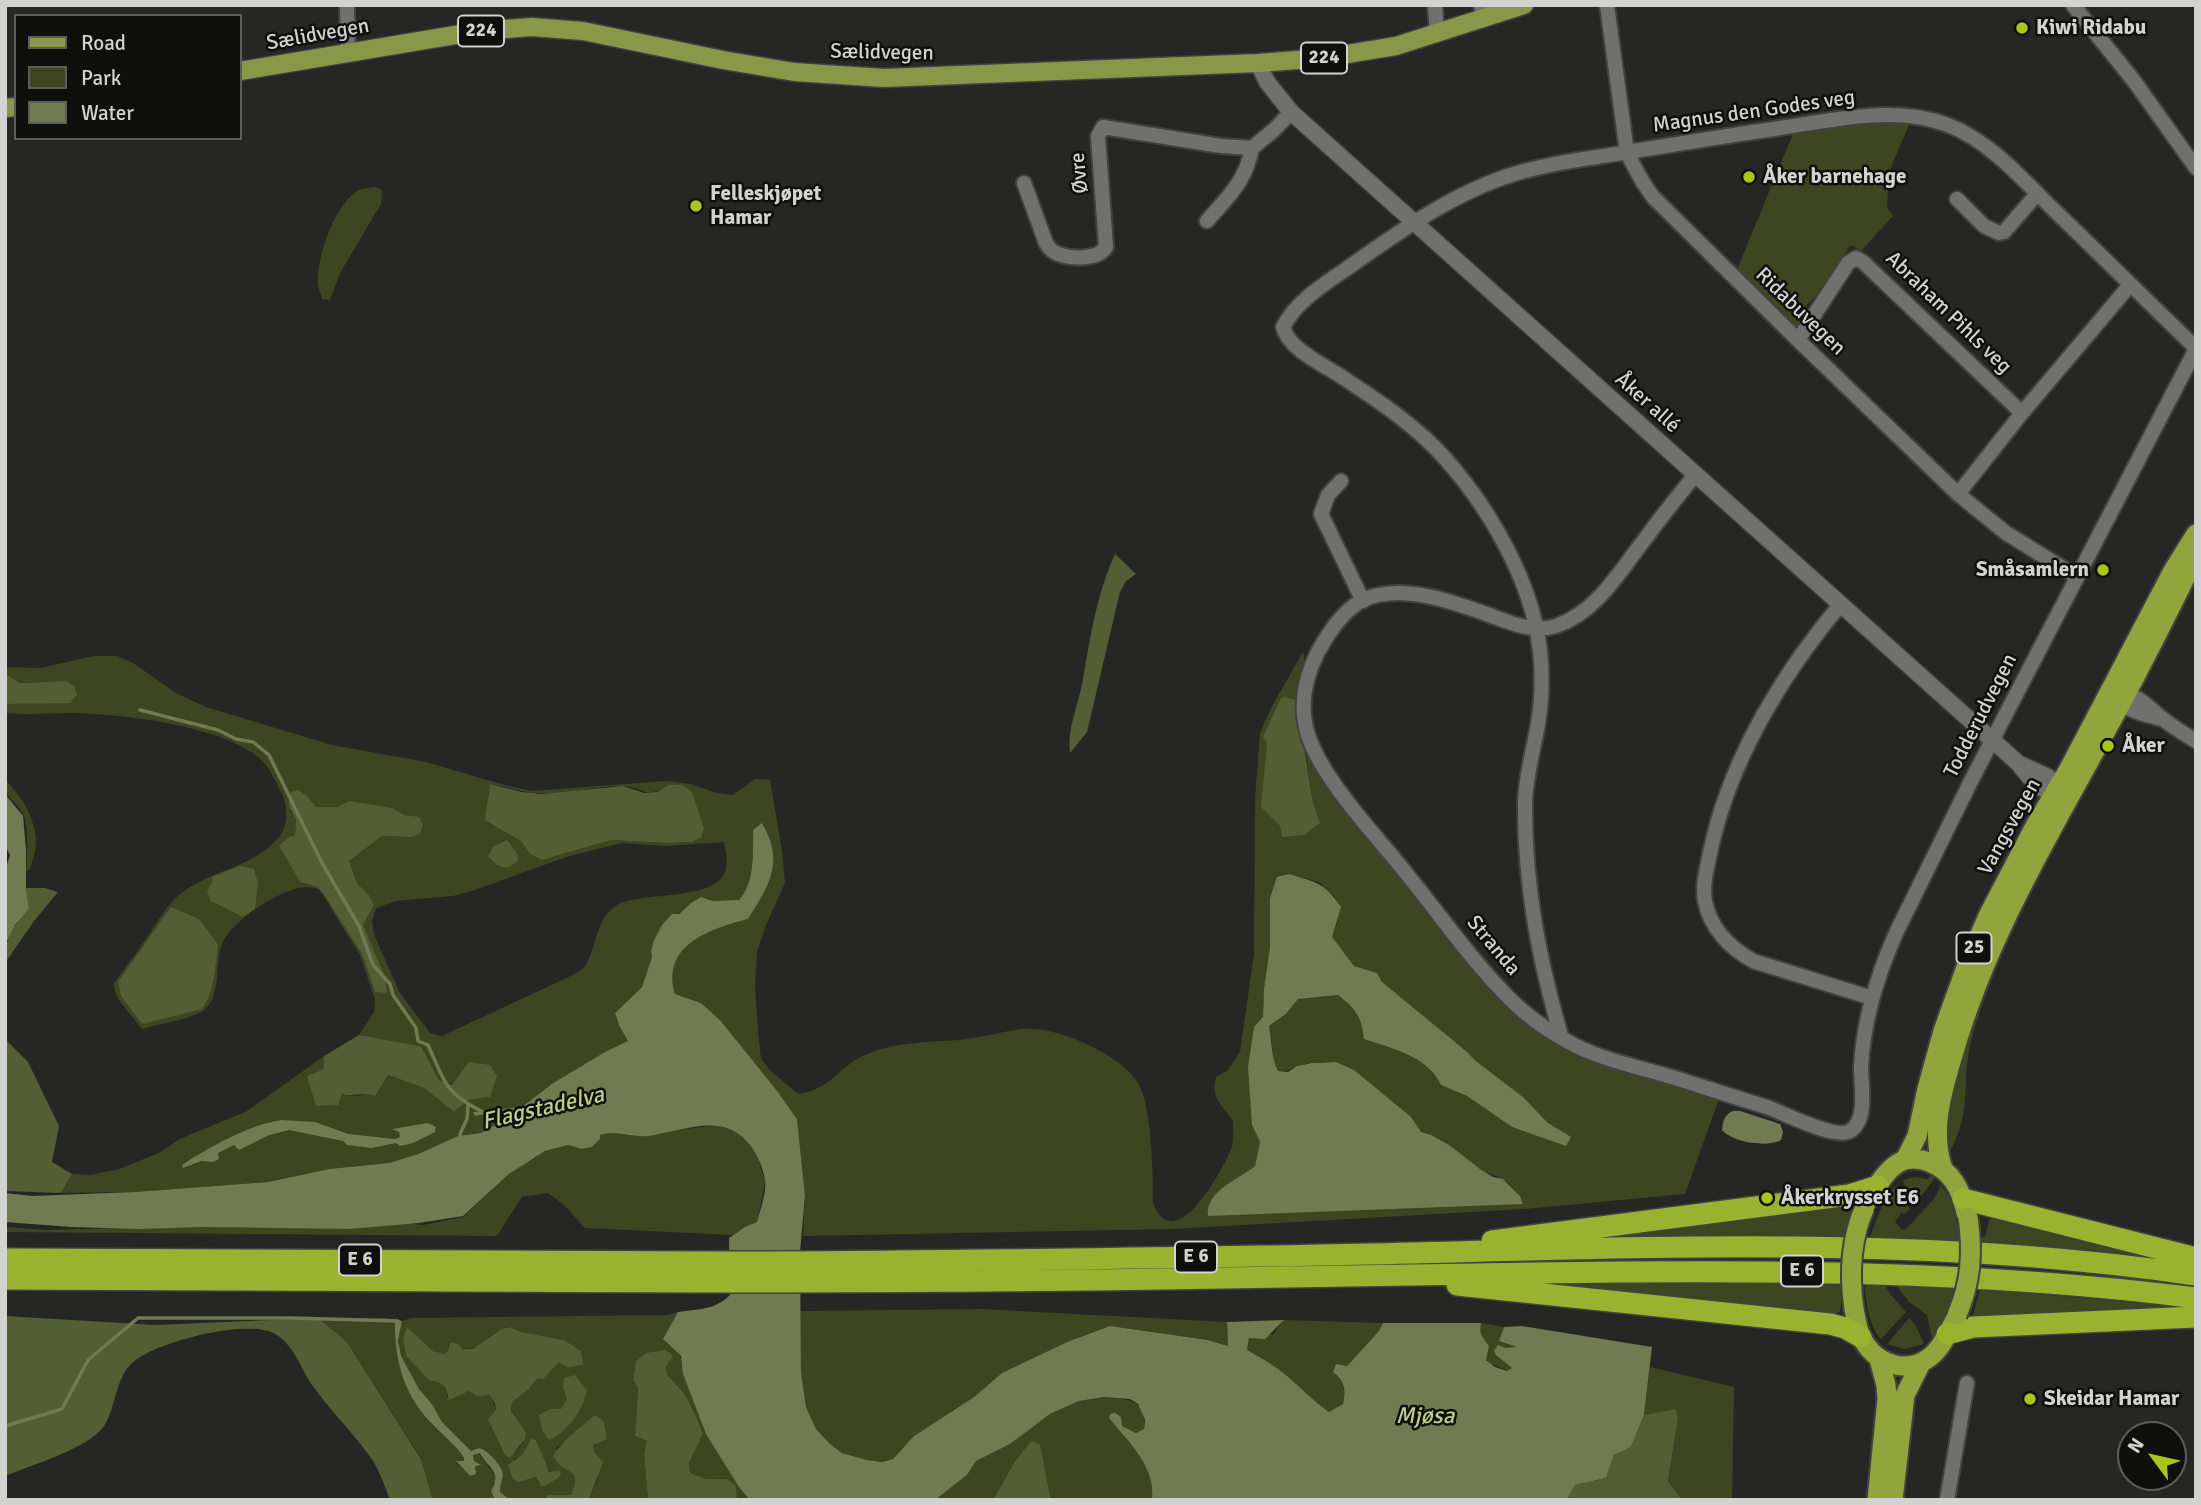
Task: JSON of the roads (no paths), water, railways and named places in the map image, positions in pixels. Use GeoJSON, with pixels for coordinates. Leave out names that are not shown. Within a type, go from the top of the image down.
{"type":"FeatureCollection","features":[{"type":"Feature","properties":{"kind":"highway","name":"Vangsvegen"},"geometry":{"type":"LineString","coordinates":[[2119,696],[2174,569],[2196,534]]}},
{"type":"Feature","properties":{"kind":"highway","name":"Vangsvegen"},"geometry":{"type":"LineString","coordinates":[[1905,1160],[1917,1136],[1934,1060],[1968,962],[2002,887],[2119,696],[2196,556]]}},
{"type":"Feature","properties":{"kind":"highway","name":"Vangsvegen"},"geometry":{"type":"LineString","coordinates":[[1943,1169],[1938,1149],[1939,1115],[1965,1018],[1986,962],[2061,792]]}},
{"type":"Feature","properties":{"kind":"highway"},"geometry":{"type":"LineString","coordinates":[[1905,1160],[1922,1159],[1943,1169]]}},
{"type":"Feature","properties":{"kind":"highway","name":"25"},"geometry":{"type":"LineString","coordinates":[[1877,1500],[1886,1385],[1879,1359],[1861,1337],[1851,1288],[1851,1261],[1856,1231],[1865,1207],[1892,1168],[1905,1160]]}},
{"type":"Feature","properties":{"kind":"highway","name":"25"},"geometry":{"type":"LineString","coordinates":[[1893,1500],[1905,1395],[1921,1363],[1934,1353],[1952,1325],[1968,1286],[1971,1243],[1965,1208],[1953,1178],[1943,1169]]}},
{"type":"Feature","properties":{"kind":"highway","name":"E 6"},"geometry":{"type":"LineString","coordinates":[[1407,1265],[1438,1247],[1849,1195],[1878,1186]]}},
{"type":"Feature","properties":{"kind":"highway"},"geometry":{"type":"LineString","coordinates":[[1965,1208],[2196,1258]]}},
{"type":"Feature","properties":{"kind":"highway","name":"E 6"},"geometry":{"type":"LineString","coordinates":[[1407,1265],[1718,1247],[1848,1248],[2005,1256],[2196,1275]]}},
{"type":"Feature","properties":{"kind":"highway","name":"E 6"},"geometry":{"type":"LineString","coordinates":[[5,1259],[715,1272]]}},
{"type":"Feature","properties":{"kind":"highway","name":"E 6"},"geometry":{"type":"LineString","coordinates":[[1407,1265],[1464,1286],[1830,1324],[1845,1328],[1861,1337]]}},
{"type":"Feature","properties":{"kind":"highway","name":"E 6"},"geometry":{"type":"LineString","coordinates":[[5,1279],[1407,1265],[1835,1271],[2005,1280],[2196,1298]]}},
{"type":"Feature","properties":{"kind":"highway"},"geometry":{"type":"LineString","coordinates":[[1952,1325],[1973,1327],[2196,1317]]}},
{"type":"Feature","properties":{"kind":"highway"},"geometry":{"type":"LineString","coordinates":[[1879,1359],[1896,1366],[1921,1363]]}},
{"type":"Feature","properties":{"kind":"main road","name":"Sælidvegen"},"geometry":{"type":"LineString","coordinates":[[242,71],[479,31],[533,27],[583,31],[794,72],[884,78],[1258,63],[1359,53],[1396,46],[1437,34],[1482,12],[1524,5]]}},
{"type":"Feature","properties":{"kind":"street"},"geometry":{"type":"LineString","coordinates":[[347,5],[348,52]]}},
{"type":"Feature","properties":{"kind":"street"},"geometry":{"type":"LineString","coordinates":[[1435,5],[1437,34]]}},
{"type":"Feature","properties":{"kind":"street","name":"Ridabuvegen"},"geometry":{"type":"LineString","coordinates":[[1607,5],[1627,153],[1653,197],[1958,494],[2006,533],[2077,577]]}},
{"type":"Feature","properties":{"kind":"street"},"geometry":{"type":"LineString","coordinates":[[2073,5],[2134,81],[2196,168]]}},
{"type":"Feature","properties":{"kind":"street","name":"Åker allé"},"geometry":{"type":"LineString","coordinates":[[1258,63],[1266,82],[1291,112],[1992,741],[2020,764],[2036,770],[2061,792]]}},
{"type":"Feature","properties":{"kind":"street"},"geometry":{"type":"LineString","coordinates":[[1206,221],[1241,182],[1252,148],[1291,112]]}},
{"type":"Feature","properties":{"kind":"street","name":"Magnus den Godes veg"},"geometry":{"type":"LineString","coordinates":[[1538,630],[1516,565],[1494,525],[1471,491],[1430,442],[1378,402],[1291,343],[1283,327],[1312,293],[1414,221],[1471,192],[1514,174],[1832,120],[1877,115],[1927,119],[1950,126],[1999,158],[2196,349]]}},
{"type":"Feature","properties":{"kind":"street","name":"Øvre"},"geometry":{"type":"LineString","coordinates":[[1024,183],[1045,243],[1052,251],[1060,255],[1095,256],[1106,247],[1098,136],[1103,127],[1221,146],[1252,148]]}},
{"type":"Feature","properties":{"kind":"street"},"geometry":{"type":"LineString","coordinates":[[1957,199],[1983,226],[1999,233],[2004,232],[2037,194]]}},
{"type":"Feature","properties":{"kind":"street","name":"Abraham Pihls veg"},"geometry":{"type":"LineString","coordinates":[[1798,340],[1848,263],[1856,258],[2022,413]]}},
{"type":"Feature","properties":{"kind":"street"},"geometry":{"type":"LineString","coordinates":[[1958,494],[2130,285]]}},
{"type":"Feature","properties":{"kind":"street","name":"Todderudvegen"},"geometry":{"type":"LineString","coordinates":[[1860,1120],[1861,1061],[1872,998],[1896,933],[1992,741],[2196,349]]}},
{"type":"Feature","properties":{"kind":"street"},"geometry":{"type":"LineString","coordinates":[[1340,481],[1328,495],[1321,514],[1363,601],[1392,594],[1437,597],[1538,630],[1573,618],[1599,598],[1695,475]]}},
{"type":"Feature","properties":{"kind":"street","name":"Stranda"},"geometry":{"type":"LineString","coordinates":[[1363,601],[1338,623],[1314,657],[1303,699],[1307,733],[1332,779],[1487,974],[1513,1002],[1534,1019],[1576,1045],[1611,1060],[1775,1110],[1835,1132],[1848,1132],[1860,1120]]}},
{"type":"Feature","properties":{"kind":"street"},"geometry":{"type":"LineString","coordinates":[[1840,605],[1791,669],[1736,771],[1714,837],[1704,884],[1705,901],[1715,926],[1726,942],[1740,954],[1754,961],[1872,998]]}},
{"type":"Feature","properties":{"kind":"street"},"geometry":{"type":"LineString","coordinates":[[1538,630],[1541,694],[1527,781],[1526,859],[1538,950],[1561,1036]]}},
{"type":"Feature","properties":{"kind":"street"},"geometry":{"type":"LineString","coordinates":[[2119,696],[2144,715],[2162,719],[2196,741]]}},
{"type":"Feature","properties":{"kind":"street"},"geometry":{"type":"LineString","coordinates":[[1947,1500],[1967,1383]]}},
{"type":"Feature","properties":{"kind":"water"},"geometry":{"type":"Polygon","coordinates":[[[5,794],[23,816],[29,909],[15,925],[5,945],[5,871],[10,855],[5,845],[5,794]]]}},
{"type":"Feature","properties":{"kind":"water"},"geometry":{"type":"Polygon","coordinates":[[[762,823],[769,837],[773,862],[772,873],[762,896],[748,919],[705,934],[682,951],[675,963],[675,994],[701,1003],[720,1020],[797,1119],[805,1195],[800,1252],[801,1372],[806,1407],[816,1429],[842,1453],[882,1462],[893,1459],[914,1436],[974,1397],[1002,1373],[1067,1342],[1110,1326],[1208,1340],[1228,1346],[1227,1322],[1284,1320],[1265,1339],[1249,1338],[1247,1350],[1283,1373],[1329,1412],[1343,1404],[1344,1399],[1342,1382],[1333,1372],[1336,1364],[1347,1366],[1383,1323],[1481,1323],[1481,1333],[1489,1346],[1486,1360],[1507,1371],[1512,1368],[1494,1351],[1498,1345],[1506,1348],[1517,1347],[1499,1341],[1504,1327],[1522,1326],[1652,1347],[1644,1415],[1631,1447],[1614,1455],[1606,1478],[1575,1485],[1567,1500],[1152,1500],[1150,1476],[1145,1465],[1109,1418],[1110,1414],[1115,1413],[1121,1417],[1122,1426],[1136,1433],[1144,1429],[1145,1420],[1138,1404],[1130,1399],[1104,1397],[1079,1401],[1050,1414],[1010,1444],[976,1461],[967,1475],[935,1500],[750,1500],[706,1434],[683,1374],[681,1356],[663,1339],[678,1312],[712,1306],[730,1295],[729,1238],[757,1222],[763,1201],[765,1180],[760,1161],[750,1145],[736,1132],[718,1126],[693,1127],[649,1136],[606,1134],[600,1135],[600,1139],[592,1147],[582,1149],[568,1145],[545,1151],[509,1174],[463,1216],[419,1223],[349,1229],[139,1229],[5,1222],[5,1193],[32,1196],[135,1192],[268,1182],[329,1169],[389,1163],[418,1154],[458,1136],[481,1133],[497,1124],[485,1114],[475,1116],[473,1112],[522,1107],[553,1083],[628,1041],[615,1013],[642,987],[652,957],[654,940],[662,925],[672,914],[679,914],[701,897],[713,901],[739,900],[750,876],[753,830],[762,823]]]}},
{"type":"Feature","properties":{"kind":"water"},"geometry":{"type":"Polygon","coordinates":[[[1289,874],[1319,884],[1341,907],[1332,937],[1354,966],[1377,973],[1382,982],[1523,1097],[1548,1123],[1571,1137],[1566,1146],[1512,1127],[1467,1096],[1441,1085],[1435,1075],[1418,1060],[1364,1039],[1357,1014],[1338,995],[1298,999],[1286,1014],[1269,1026],[1278,1071],[1288,1072],[1297,1066],[1312,1063],[1336,1062],[1354,1070],[1411,1117],[1421,1132],[1449,1145],[1493,1177],[1503,1179],[1520,1196],[1523,1204],[1208,1216],[1212,1199],[1217,1193],[1255,1166],[1260,1142],[1252,1125],[1248,1067],[1254,1027],[1263,1017],[1270,947],[1270,898],[1277,877],[1289,874]]]}},
{"type":"Feature","properties":{"kind":"water"},"geometry":{"type":"Polygon","coordinates":[[[1733,1111],[1780,1124],[1783,1132],[1781,1140],[1759,1144],[1733,1138],[1722,1130],[1728,1114],[1733,1111]]]}},
{"type":"Feature","properties":{"kind":"water"},"geometry":{"type":"Polygon","coordinates":[[[281,1120],[315,1122],[348,1134],[395,1139],[400,1137],[399,1132],[392,1129],[428,1123],[436,1127],[435,1132],[413,1143],[371,1148],[347,1145],[343,1141],[289,1130],[269,1135],[239,1150],[234,1145],[218,1153],[219,1159],[213,1162],[201,1161],[183,1168],[182,1165],[230,1138],[281,1120]]]}},
{"type":"Feature","properties":{"kind":"water"},"geometry":{"type":"Polygon","coordinates":[[[402,1321],[398,1341],[401,1356],[419,1389],[442,1422],[471,1451],[483,1449],[497,1463],[503,1474],[500,1492],[510,1500],[495,1500],[491,1491],[495,1474],[480,1453],[473,1455],[474,1461],[481,1465],[475,1466],[476,1474],[470,1476],[456,1461],[464,1461],[461,1453],[416,1404],[399,1365],[395,1337],[395,1322],[402,1321]]]}},
{"type":"Feature","properties":{"kind":"waterway","name":"Flagstadelva"},"geometry":{"type":"LineString","coordinates":[[140,710],[253,742],[269,755],[322,863],[359,926],[373,965],[390,984],[393,995],[416,1028],[418,1041],[428,1045],[453,1092],[483,1112]]}},
{"type":"Feature","properties":{"kind":"waterway","name":"Flagstadelva"},"geometry":{"type":"LineString","coordinates":[[461,1139],[468,1105]]}},
{"type":"Feature","properties":{"kind":"waterway"},"geometry":{"type":"LineString","coordinates":[[5,1426],[62,1409],[88,1360],[138,1318],[291,1318],[398,1321],[397,1324]]}},
{"type":"Feature","properties":{"kind":"place","name":"Kiwi Ridabu"},"geometry":{"type":"Point","coordinates":[2022,28]}},
{"type":"Feature","properties":{"kind":"place","name":"Åker barnehage"},"geometry":{"type":"Point","coordinates":[1749,177]}},
{"type":"Feature","properties":{"kind":"place","name":"Felleskjøpet Hamar"},"geometry":{"type":"Point","coordinates":[696,206]}},
{"type":"Feature","properties":{"kind":"place","name":"Småsamlern"},"geometry":{"type":"Point","coordinates":[2103,570]}},
{"type":"Feature","properties":{"kind":"place","name":"Åker"},"geometry":{"type":"Point","coordinates":[2108,746]}},
{"type":"Feature","properties":{"kind":"place","name":"Åkerkrysset E6"},"geometry":{"type":"Point","coordinates":[1767,1198]}},
{"type":"Feature","properties":{"kind":"place","name":"Skeidar Hamar"},"geometry":{"type":"Point","coordinates":[2030,1399]}},
{"type":"Feature","properties":{"kind":"water label","name":"Mjøsa"},"geometry":{"type":"Point","coordinates":[1425,1417]}}]}
